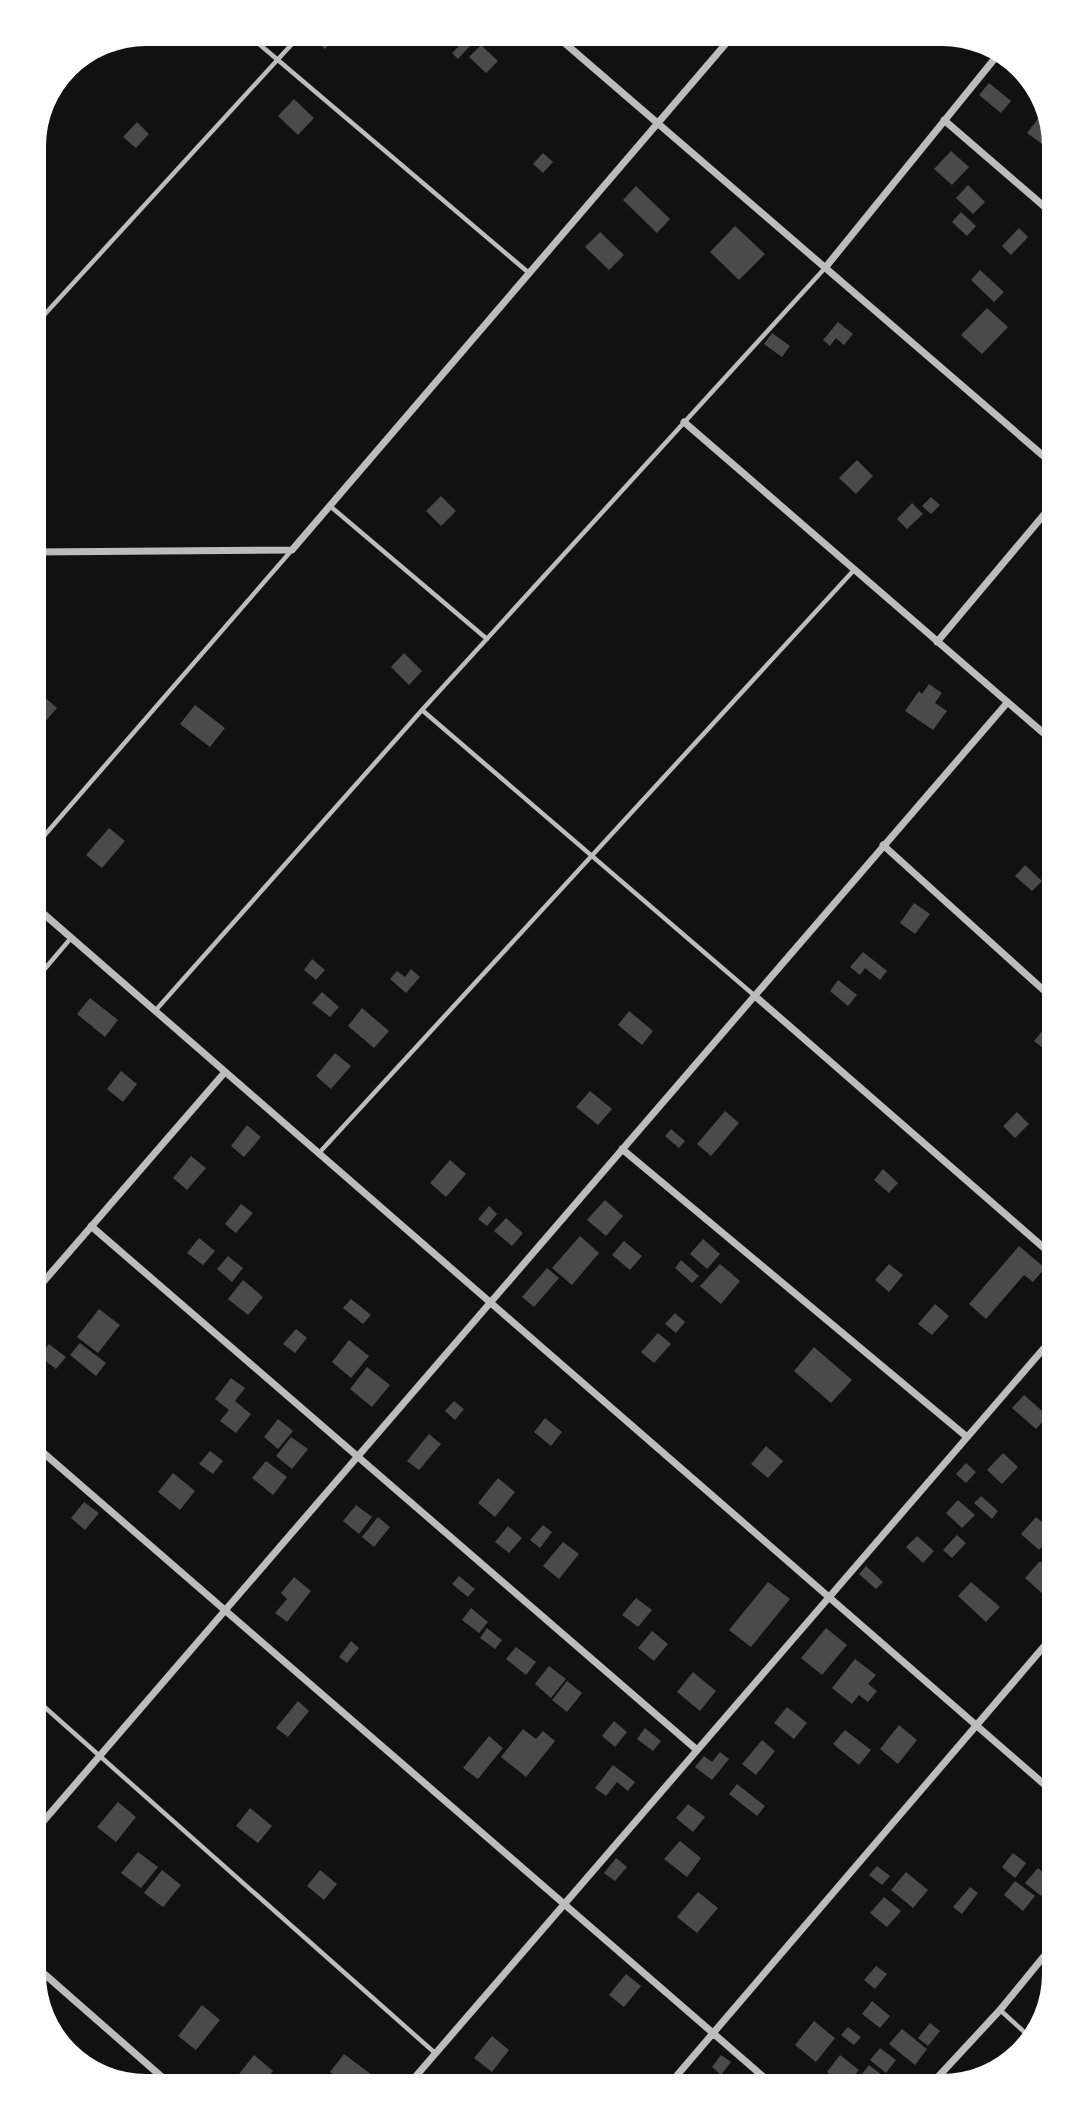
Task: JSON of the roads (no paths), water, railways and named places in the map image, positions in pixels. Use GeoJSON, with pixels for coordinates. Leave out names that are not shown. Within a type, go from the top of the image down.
{"type":"FeatureCollection","features":[{"type":"Feature","properties":{"kind":"street"},"geometry":{"type":"LineString","coordinates":[[569,46],[1042,455]]}},
{"type":"Feature","properties":{"kind":"street"},"geometry":{"type":"LineString","coordinates":[[46,552],[292,550],[724,46]]}},
{"type":"Feature","properties":{"kind":"street"},"geometry":{"type":"LineString","coordinates":[[825,268],[993,60]]}},
{"type":"Feature","properties":{"kind":"street"},"geometry":{"type":"LineString","coordinates":[[944,120],[1042,205]]}},
{"type":"Feature","properties":{"kind":"street"},"geometry":{"type":"LineString","coordinates":[[684,422],[1042,732]]}},
{"type":"Feature","properties":{"kind":"street"},"geometry":{"type":"LineString","coordinates":[[937,642],[1042,517]]}},
{"type":"Feature","properties":{"kind":"street"},"geometry":{"type":"LineString","coordinates":[[46,1818],[1007,703]]}},
{"type":"Feature","properties":{"kind":"street"},"geometry":{"type":"LineString","coordinates":[[883,845],[1042,989]]}},
{"type":"Feature","properties":{"kind":"street"},"geometry":{"type":"LineString","coordinates":[[46,916],[1042,1782]]}},
{"type":"Feature","properties":{"kind":"street"},"geometry":{"type":"LineString","coordinates":[[755,996],[1042,1246]]}},
{"type":"Feature","properties":{"kind":"street"},"geometry":{"type":"LineString","coordinates":[[46,1279],[225,1072]]}},
{"type":"Feature","properties":{"kind":"street"},"geometry":{"type":"LineString","coordinates":[[622,1149],[967,1437]]}},
{"type":"Feature","properties":{"kind":"street"},"geometry":{"type":"LineString","coordinates":[[91,1226],[697,1750]]}},
{"type":"Feature","properties":{"kind":"street"},"geometry":{"type":"LineString","coordinates":[[419,2073],[1042,1350]]}},
{"type":"Feature","properties":{"kind":"street"},"geometry":{"type":"LineString","coordinates":[[46,1455],[758,2073]]}},
{"type":"Feature","properties":{"kind":"street"},"geometry":{"type":"LineString","coordinates":[[679,2073],[1042,1649]]}},
{"type":"Feature","properties":{"kind":"street"},"geometry":{"type":"LineString","coordinates":[[942,2073],[1000,2010],[1042,1959]]}},
{"type":"Feature","properties":{"kind":"street"},"geometry":{"type":"LineString","coordinates":[[46,1975],[157,2073]]}},
{"type":"Feature","properties":{"kind":"lane"},"geometry":{"type":"LineString","coordinates":[[261,46],[529,274]]}},
{"type":"Feature","properties":{"kind":"lane"},"geometry":{"type":"LineString","coordinates":[[46,313],[290,46]]}},
{"type":"Feature","properties":{"kind":"lane"},"geometry":{"type":"LineString","coordinates":[[155,1011],[422,710],[825,268]]}},
{"type":"Feature","properties":{"kind":"lane"},"geometry":{"type":"LineString","coordinates":[[330,506],[487,639]]}},
{"type":"Feature","properties":{"kind":"lane"},"geometry":{"type":"LineString","coordinates":[[46,834],[292,550]]}},
{"type":"Feature","properties":{"kind":"lane"},"geometry":{"type":"LineString","coordinates":[[319,1153],[854,570]]}},
{"type":"Feature","properties":{"kind":"lane"},"geometry":{"type":"LineString","coordinates":[[422,710],[755,996]]}},
{"type":"Feature","properties":{"kind":"lane"},"geometry":{"type":"LineString","coordinates":[[46,967],[71,938]]}},
{"type":"Feature","properties":{"kind":"lane"},"geometry":{"type":"LineString","coordinates":[[46,1708],[436,2054]]}},
{"type":"Feature","properties":{"kind":"lane"},"geometry":{"type":"LineString","coordinates":[[1000,2010],[1023,2031]]}}]}
